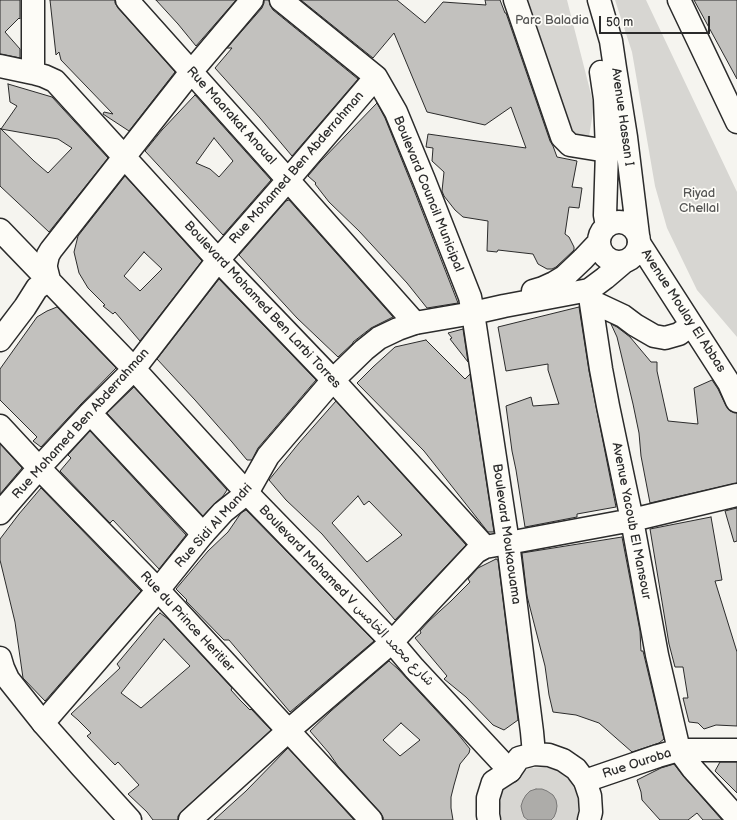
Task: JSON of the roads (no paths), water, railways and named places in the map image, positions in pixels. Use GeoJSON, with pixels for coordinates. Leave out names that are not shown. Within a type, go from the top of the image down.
{"type":"FeatureCollection","features":[{"type":"Feature","properties":{"kind":"street"},"geometry":{"type":"LineString","coordinates":[[33,0],[33,73]]}},
{"type":"Feature","properties":{"kind":"street","name":"Rue Maarakat Anoual"},"geometry":{"type":"LineString","coordinates":[[127,0],[415,323]]}},
{"type":"Feature","properties":{"kind":"street"},"geometry":{"type":"LineString","coordinates":[[0,340],[43,284],[48,255],[51,250],[191,72],[252,0]]}},
{"type":"Feature","properties":{"kind":"street"},"geometry":{"type":"LineString","coordinates":[[281,0],[376,77]]}},
{"type":"Feature","properties":{"kind":"street"},"geometry":{"type":"LineString","coordinates":[[515,0],[562,137],[570,146],[607,151]]}},
{"type":"Feature","properties":{"kind":"street","name":"Avenue Hassan I"},"geometry":{"type":"LineString","coordinates":[[587,0],[604,93],[607,151],[605,215],[602,239]]}},
{"type":"Feature","properties":{"kind":"street","name":"Avenue Hassan I"},"geometry":{"type":"LineString","coordinates":[[599,0],[611,41],[616,68],[626,136],[638,239]]}},
{"type":"Feature","properties":{"kind":"street"},"geometry":{"type":"LineString","coordinates":[[679,0],[737,122]]}},
{"type":"Feature","properties":{"kind":"street","name":"Boulevard Mohamed Ben Larbi Torres"},"geometry":{"type":"LineString","coordinates":[[0,66],[33,73],[55,81],[218,260],[333,380],[485,547]]}},
{"type":"Feature","properties":{"kind":"street","name":"Rue Mohamed Ben Abderrahman"},"geometry":{"type":"LineString","coordinates":[[0,513],[90,413],[134,369],[218,260],[376,77]]}},
{"type":"Feature","properties":{"kind":"street","name":"Boulevard Council Municipal"},"geometry":{"type":"LineString","coordinates":[[376,77],[396,112],[424,180],[470,297],[473,313]]}},
{"type":"Feature","properties":{"kind":"street"},"geometry":{"type":"LineString","coordinates":[[602,239],[603,254],[613,261],[619,262],[630,259],[638,249],[638,239],[634,229],[628,224],[621,222],[614,223],[602,239],[590,278],[590,295],[654,336],[665,338],[679,334],[691,325]]}},
{"type":"Feature","properties":{"kind":"street","name":"Boulevard Mohamed V شارع محمد الخامس"},"geometry":{"type":"LineString","coordinates":[[0,230],[43,284],[134,369],[247,493],[392,642],[414,668],[510,771]]}},
{"type":"Feature","properties":{"kind":"street","name":"Rue Sidi Al Mandri"},"geometry":{"type":"LineString","coordinates":[[504,306],[512,299],[543,288],[564,277],[602,239]]}},
{"type":"Feature","properties":{"kind":"street","name":"Avenue Moulay El Abbas"},"geometry":{"type":"LineString","coordinates":[[638,239],[729,384],[737,401]]}},
{"type":"Feature","properties":{"kind":"street","name":"Rue Sidi Al Mandri"},"geometry":{"type":"LineString","coordinates":[[43,723],[158,590],[203,534],[223,512],[247,493],[268,456],[333,380],[364,350],[379,338],[415,323],[504,306],[590,295],[605,278],[625,261]]}},
{"type":"Feature","properties":{"kind":"street","name":"Avenue Yacoub El Mansour"},"geometry":{"type":"LineString","coordinates":[[590,295],[601,369],[632,520],[657,654],[679,750]]}},
{"type":"Feature","properties":{"kind":"street","name":"Boulevard Moukaouama"},"geometry":{"type":"LineString","coordinates":[[473,313],[508,543],[534,754]]}},
{"type":"Feature","properties":{"kind":"street"},"geometry":{"type":"LineString","coordinates":[[90,413],[203,534]]}},
{"type":"Feature","properties":{"kind":"street","name":"Rue du Prince Heritier"},"geometry":{"type":"LineString","coordinates":[[0,426],[158,590],[371,820]]}},
{"type":"Feature","properties":{"kind":"street"},"geometry":{"type":"LineString","coordinates":[[190,820],[288,731],[392,642],[476,552],[485,547],[632,520],[737,495]]}},
{"type":"Feature","properties":{"kind":"street"},"geometry":{"type":"LineString","coordinates":[[1,666],[8,679],[43,723],[130,820]]}},
{"type":"Feature","properties":{"kind":"street"},"geometry":{"type":"LineString","coordinates":[[679,750],[693,769],[737,818]]}},
{"type":"Feature","properties":{"kind":"street","name":"Rue Ouroba"},"geometry":{"type":"LineString","coordinates":[[585,781],[679,750],[737,750]]}},
{"type":"Feature","properties":{"kind":"street"},"geometry":{"type":"LineString","coordinates":[[490,820],[488,815],[488,798],[493,782],[510,771],[519,758],[534,754],[549,755],[563,760],[576,769],[585,781],[590,796],[591,812],[589,820]]}},
{"type":"Feature","properties":{"kind":"park label","name":"Parc Baladia"},"geometry":{"type":"Point","coordinates":[552,21]}},
{"type":"Feature","properties":{"kind":"park label","name":"Riyad Chellal"},"geometry":{"type":"Point","coordinates":[699,202]}}]}
